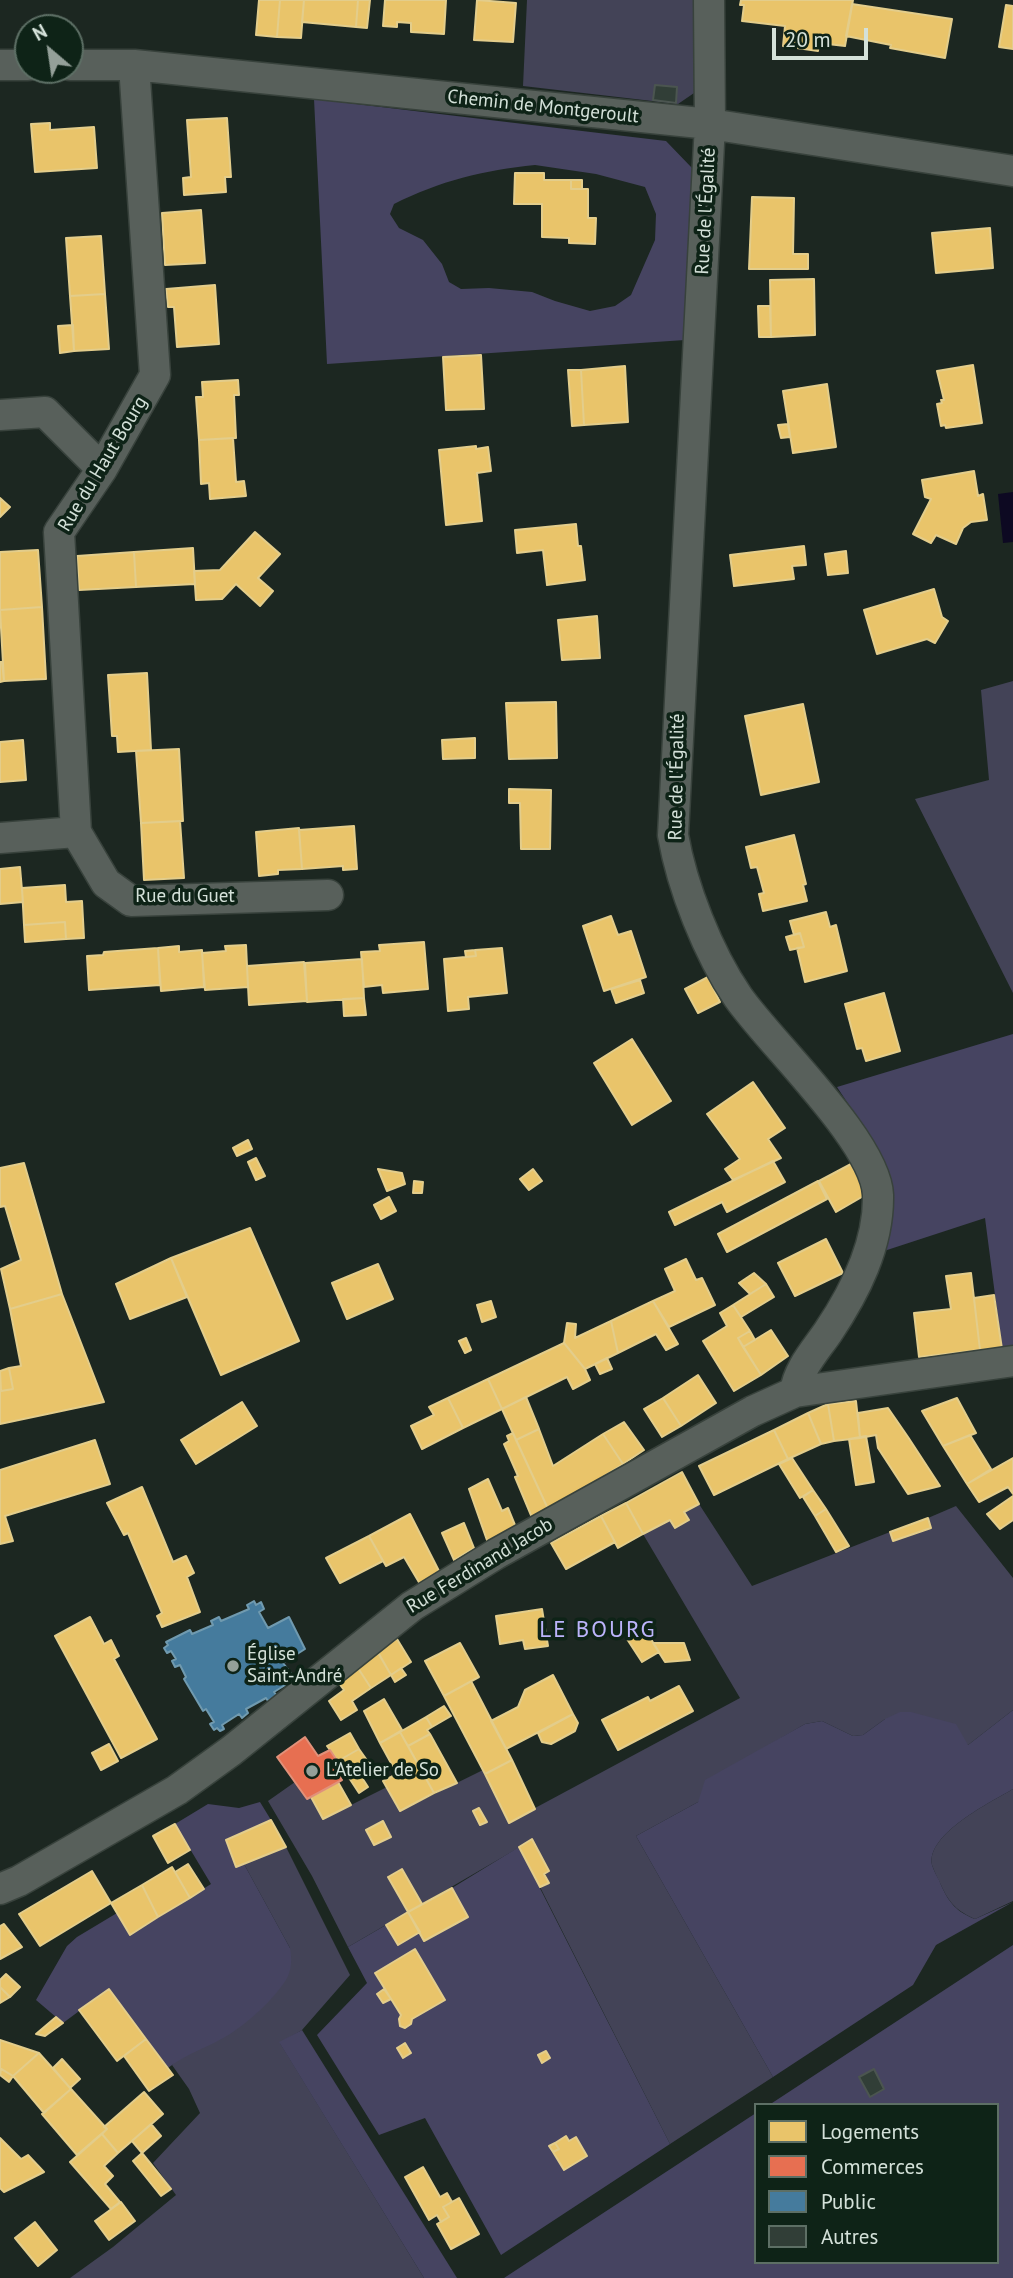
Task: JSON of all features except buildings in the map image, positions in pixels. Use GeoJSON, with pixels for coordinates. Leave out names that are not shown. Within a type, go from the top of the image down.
{"type":"FeatureCollection","features":[{"type":"Feature","properties":{"kind":"street","name":"Rue de l'Égalité"},"geometry":{"type":"LineString","coordinates":[[709,0],[710,124],[673,835],[688,897],[721,968],[737,995],[825,1101],[862,1152],[872,1171],[878,1197],[868,1257],[837,1318],[801,1370],[795,1392]]}},
{"type":"Feature","properties":{"kind":"street","name":"Chemin de Montgeroult"},"geometry":{"type":"LineString","coordinates":[[84,65],[134,65],[710,124],[1013,172]]}},
{"type":"Feature","properties":{"kind":"street","name":"Rue du Haut Bourg"},"geometry":{"type":"LineString","coordinates":[[76,832],[59,532],[102,469],[155,376],[134,65]]}},
{"type":"Feature","properties":{"kind":"street"},"geometry":{"type":"LineString","coordinates":[[0,415],[45,412],[102,469]]}},
{"type":"Feature","properties":{"kind":"street"},"geometry":{"type":"LineString","coordinates":[[0,838],[76,832]]}},
{"type":"Feature","properties":{"kind":"street","name":"Rue du Guet"},"geometry":{"type":"LineString","coordinates":[[76,832],[106,883],[131,901],[328,895]]}},
{"type":"Feature","properties":{"kind":"street","name":"Rue Ferdinand Jacob"},"geometry":{"type":"LineString","coordinates":[[0,1889],[19,1881],[177,1790],[231,1751],[422,1599],[496,1553],[753,1411],[795,1392],[1013,1361]]}},
{"type":"Feature","properties":{"kind":"shaded area"},"geometry":{"type":"Polygon","coordinates":[[[527,0],[697,0],[697,91],[678,104],[523,86],[527,0]]]}},
{"type":"Feature","properties":{"kind":"shaded area"},"geometry":{"type":"Polygon","coordinates":[[[314,99],[666,141],[692,168],[685,340],[327,364],[314,99]],[[535,165],[498,170],[428,189],[394,204],[390,214],[399,228],[423,240],[442,264],[449,282],[461,289],[489,288],[532,292],[590,311],[615,306],[631,295],[655,240],[656,214],[645,187],[596,174],[535,165]]]}},
{"type":"Feature","properties":{"kind":"shaded area"},"geometry":{"type":"Polygon","coordinates":[[[1013,492],[1013,542],[1003,543],[998,494],[1013,492]]]}},
{"type":"Feature","properties":{"kind":"shaded area"},"geometry":{"type":"Polygon","coordinates":[[[1013,681],[1013,993],[915,799],[989,780],[981,690],[1013,681]]]}},
{"type":"Feature","properties":{"kind":"shaded area"},"geometry":{"type":"Polygon","coordinates":[[[1013,1034],[1013,1347],[1002,1349],[985,1218],[884,1251],[872,1140],[837,1087],[1013,1034]]]}},
{"type":"Feature","properties":{"kind":"shaded area"},"geometry":{"type":"Polygon","coordinates":[[[699,1504],[752,1586],[890,1532],[894,1541],[931,1528],[928,1518],[956,1506],[1013,1578],[1013,1710],[968,1745],[885,1719],[863,1735],[853,1736],[822,1721],[805,1724],[769,1745],[698,1802],[636,1836],[773,2077],[670,2144],[540,1887],[549,1883],[532,1840],[422,1904],[402,1869],[388,1876],[408,1912],[348,1947],[312,1876],[268,1801],[295,1782],[307,1799],[311,1797],[323,1819],[387,1787],[400,1811],[483,1770],[509,1822],[740,1698],[643,1534],[670,1520],[675,1527],[689,1520],[684,1512],[699,1504]]]}},
{"type":"Feature","properties":{"kind":"shaded area"},"geometry":{"type":"Polygon","coordinates":[[[1013,1710],[1013,1789],[949,1831],[933,1853],[932,1865],[951,1902],[958,1910],[975,1919],[1013,1902],[936,1945],[913,1985],[773,2077],[636,1836],[698,1802],[705,1780],[805,1724],[822,1721],[853,1736],[863,1735],[885,1719],[900,1712],[911,1712],[956,1724],[968,1745],[1013,1710]]]}},
{"type":"Feature","properties":{"kind":"shaded area"},"geometry":{"type":"Polygon","coordinates":[[[1013,1789],[1013,1901],[975,1919],[954,1906],[947,1897],[932,1865],[933,1853],[939,1842],[962,1820],[1013,1789]]]}},
{"type":"Feature","properties":{"kind":"shaded area"},"geometry":{"type":"Polygon","coordinates":[[[260,1802],[271,1820],[226,1840],[244,1864],[290,1948],[291,1960],[286,1980],[253,2016],[230,2034],[168,2068],[109,1989],[63,2023],[36,2000],[67,1946],[77,1937],[117,1913],[130,1935],[211,1884],[175,1824],[208,1804],[239,1808],[260,1802]]]}},
{"type":"Feature","properties":{"kind":"shaded area"},"geometry":{"type":"Polygon","coordinates":[[[286,1847],[350,1975],[302,2030],[280,2043],[424,2278],[70,2278],[113,2247],[176,2195],[153,2163],[200,2113],[189,2089],[172,2065],[290,1948],[244,1864],[286,1847]]]}},
{"type":"Feature","properties":{"kind":"shaded area"},"geometry":{"type":"Polygon","coordinates":[[[519,1847],[670,2144],[501,2255],[425,2118],[379,2135],[317,2035],[367,1983],[348,1947],[386,1925],[398,1944],[420,1932],[425,1941],[468,1917],[452,1888],[519,1847]]]}},
{"type":"Feature","properties":{"kind":"shaded area"},"geometry":{"type":"Polygon","coordinates":[[[1013,1945],[1013,2278],[504,2278],[754,2114],[754,2264],[999,2264],[999,2103],[772,2103],[1013,1945]]]}},
{"type":"Feature","properties":{"kind":"shaded area"},"geometry":{"type":"Polygon","coordinates":[[[302,2030],[457,2278],[424,2278],[279,2042],[302,2030]]]}},
{"type":"Feature","properties":{"kind":"place","name":"Église Saint-André"},"geometry":{"type":"Point","coordinates":[233,1666]}},
{"type":"Feature","properties":{"kind":"place","name":"L'Atelier de So"},"geometry":{"type":"Point","coordinates":[312,1771]}},
{"type":"Feature","properties":{"kind":"district","name":"LE BOURG"},"geometry":{"type":"Point","coordinates":[598,1630]}}]}
